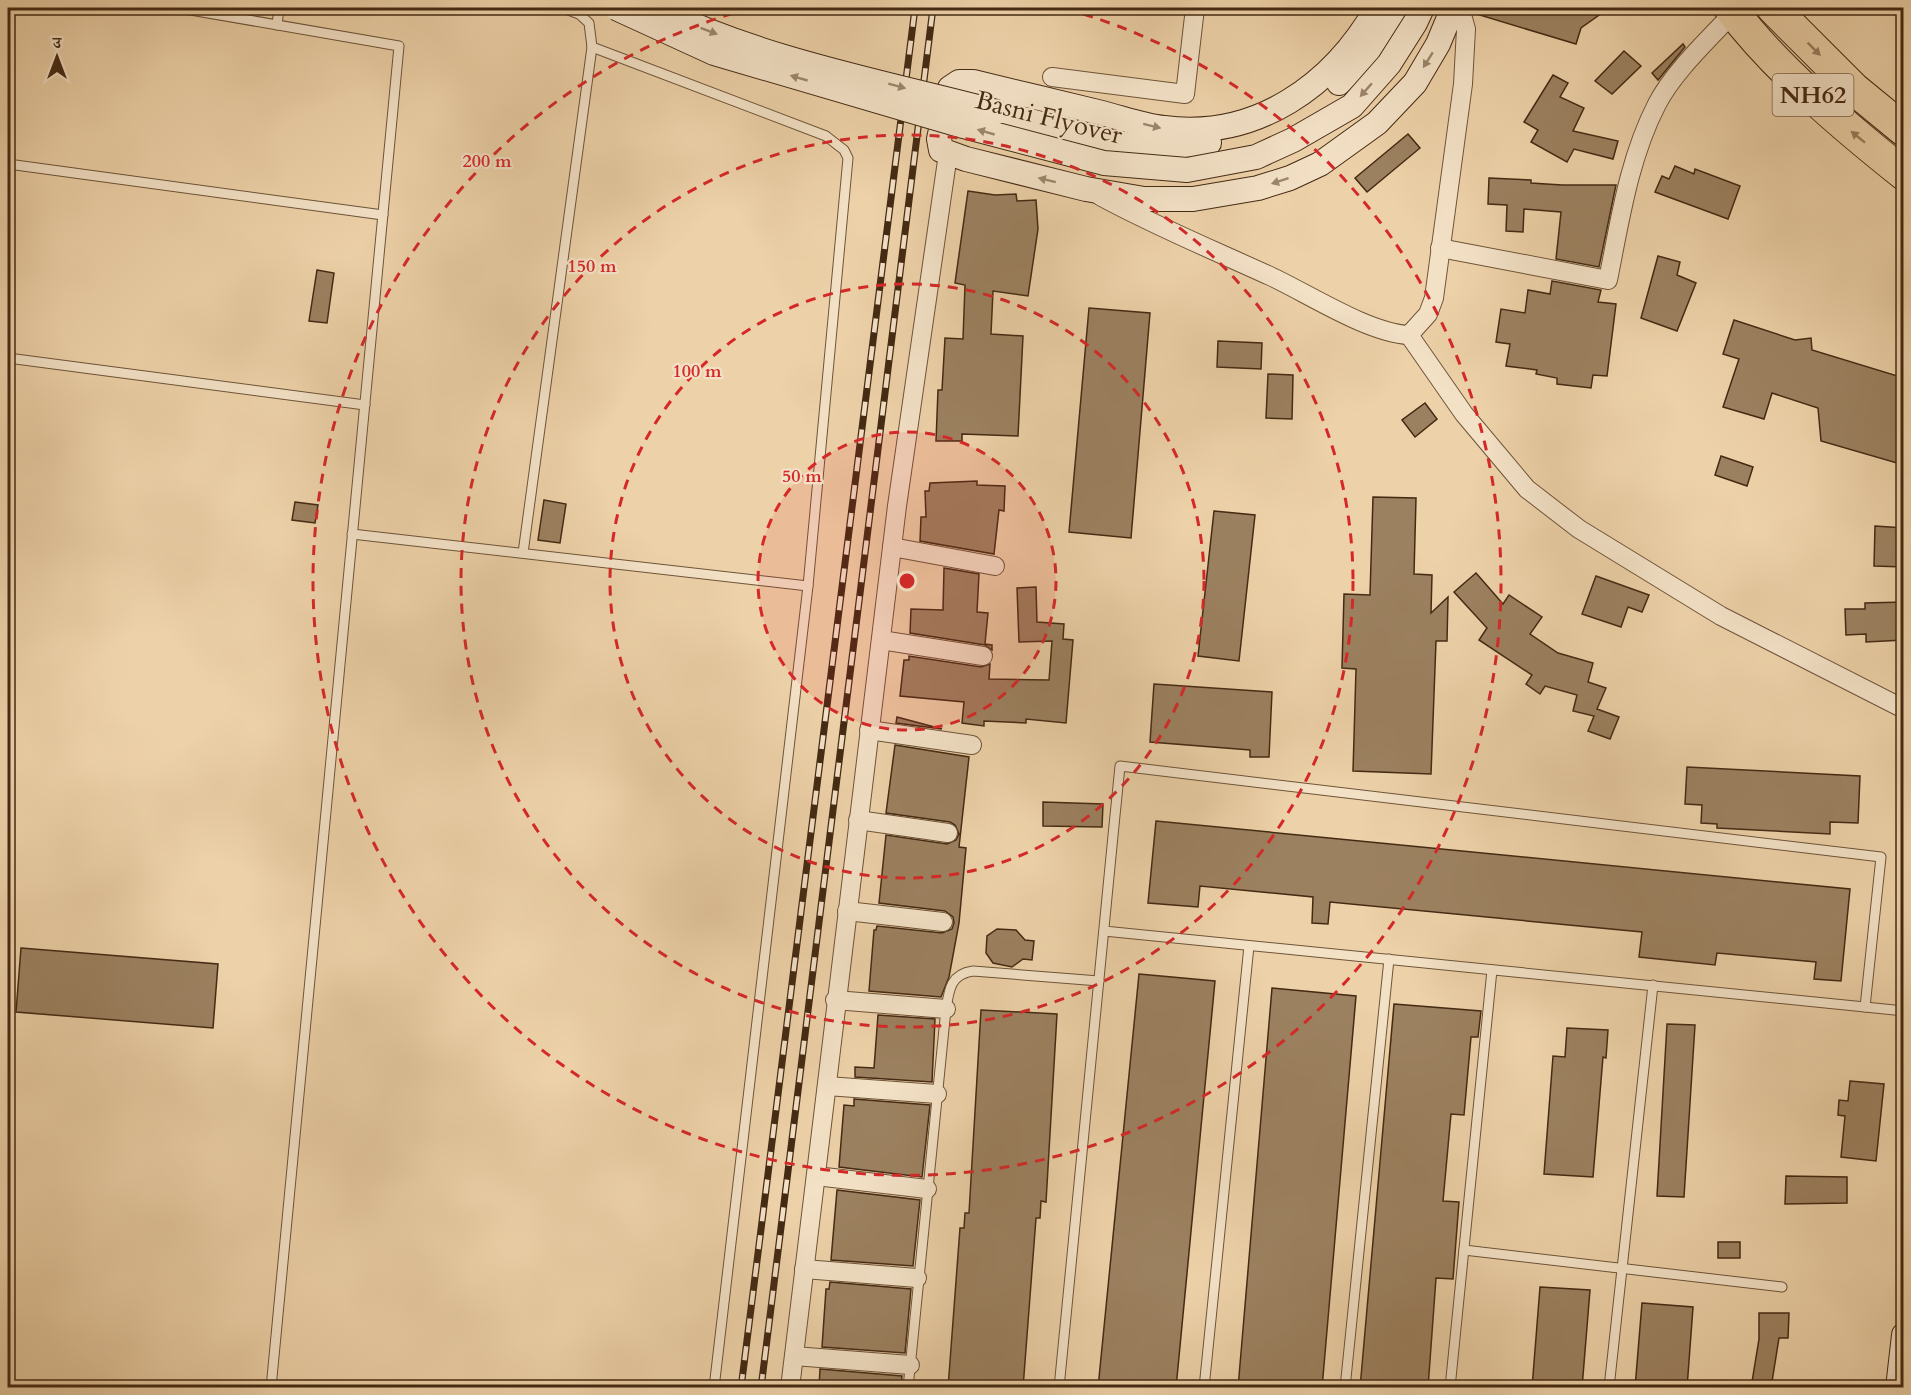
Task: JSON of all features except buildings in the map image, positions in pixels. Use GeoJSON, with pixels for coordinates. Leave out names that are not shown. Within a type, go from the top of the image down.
{"type":"FeatureCollection","features":[{"type":"Feature","properties":{"kind":"highway","name":"NH62"},"geometry":{"type":"LineString","coordinates":[[1773,8],[1854,89],[1904,130]]}},
{"type":"Feature","properties":{"kind":"highway","name":"NH62"},"geometry":{"type":"LineString","coordinates":[[1732,10],[1777,60],[1852,133],[1904,174]]}},
{"type":"Feature","properties":{"kind":"main road","name":"Basni Flyover"},"geometry":{"type":"LineString","coordinates":[[616,8],[714,52],[963,126],[1104,163],[1187,170],[1256,157],[1293,140],[1352,106],[1389,64],[1422,8]]}},
{"type":"Feature","properties":{"kind":"main road"},"geometry":{"type":"LineString","coordinates":[[656,8],[728,38],[789,57],[1113,143],[1160,147],[1230,140],[1260,132],[1312,106],[1369,52],[1397,8]]}},
{"type":"Feature","properties":{"kind":"main road"},"geometry":{"type":"LineString","coordinates":[[1377,8],[1356,41],[1327,75],[1306,91],[1267,114],[1202,129],[1164,128],[973,82],[959,82],[950,88],[939,139],[941,150],[948,154],[1086,189],[1144,199],[1193,199],[1228,195],[1258,188],[1320,164],[1377,123],[1414,82],[1438,44],[1453,8]]}},
{"type":"Feature","properties":{"kind":"main road"},"geometry":{"type":"LineString","coordinates":[[1898,1388],[1904,1335]]}},
{"type":"Feature","properties":{"kind":"street"},"geometry":{"type":"LineString","coordinates":[[1052,77],[1185,94],[1195,8]]}},
{"type":"Feature","properties":{"kind":"street"},"geometry":{"type":"LineString","coordinates":[[1409,335],[1428,314],[1434,298],[1463,84],[1466,29],[1460,8]]}},
{"type":"Feature","properties":{"kind":"street"},"geometry":{"type":"LineString","coordinates":[[1440,248],[1608,280],[1631,171],[1658,103],[1732,10]]}},
{"type":"Feature","properties":{"kind":"street"},"geometry":{"type":"LineString","coordinates":[[790,1388],[827,1086],[835,1000],[892,548],[948,154]]}},
{"type":"Feature","properties":{"kind":"street"},"geometry":{"type":"LineString","coordinates":[[1086,189],[1154,225],[1271,276],[1376,327],[1395,334],[1409,335]]}},
{"type":"Feature","properties":{"kind":"street"},"geometry":{"type":"LineString","coordinates":[[1409,335],[1464,414],[1527,489],[1579,529],[1721,616],[1904,709]]}},
{"type":"Feature","properties":{"kind":"street"},"geometry":{"type":"LineString","coordinates":[[892,548],[995,566]]}},
{"type":"Feature","properties":{"kind":"street"},"geometry":{"type":"LineString","coordinates":[[881,640],[983,656]]}},
{"type":"Feature","properties":{"kind":"street"},"geometry":{"type":"LineString","coordinates":[[869,730],[972,745]]}},
{"type":"Feature","properties":{"kind":"street"},"geometry":{"type":"LineString","coordinates":[[858,820],[948,833]]}},
{"type":"Feature","properties":{"kind":"street"},"geometry":{"type":"LineString","coordinates":[[847,911],[943,922]]}},
{"type":"Feature","properties":{"kind":"street"},"geometry":{"type":"LineString","coordinates":[[835,1000],[946,1009]]}},
{"type":"Feature","properties":{"kind":"street"},"geometry":{"type":"LineString","coordinates":[[827,1086],[937,1094]]}},
{"type":"Feature","properties":{"kind":"street"},"geometry":{"type":"LineString","coordinates":[[816,1176],[927,1189]]}},
{"type":"Feature","properties":{"kind":"street"},"geometry":{"type":"LineString","coordinates":[[804,1269],[917,1278]]}},
{"type":"Feature","properties":{"kind":"street"},"geometry":{"type":"LineString","coordinates":[[794,1356],[910,1365]]}},
{"type":"Feature","properties":{"kind":"lane"},"geometry":{"type":"LineString","coordinates":[[178,8],[399,46],[271,1388]]}},
{"type":"Feature","properties":{"kind":"lane"},"geometry":{"type":"LineString","coordinates":[[277,25],[279,8]]}},
{"type":"Feature","properties":{"kind":"lane"},"geometry":{"type":"LineString","coordinates":[[523,553],[592,47],[589,23],[579,14],[563,8]]}},
{"type":"Feature","properties":{"kind":"lane"},"geometry":{"type":"LineString","coordinates":[[592,47],[826,136],[844,150],[848,158],[808,586],[714,1388]]}},
{"type":"Feature","properties":{"kind":"lane"},"geometry":{"type":"LineString","coordinates":[[8,164],[383,215]]}},
{"type":"Feature","properties":{"kind":"lane"},"geometry":{"type":"LineString","coordinates":[[8,358],[365,405]]}},
{"type":"Feature","properties":{"kind":"lane"},"geometry":{"type":"LineString","coordinates":[[352,534],[808,586]]}},
{"type":"Feature","properties":{"kind":"lane"},"geometry":{"type":"LineString","coordinates":[[1059,1388],[1120,766],[1881,857],[1865,1006]]}},
{"type":"Feature","properties":{"kind":"lane"},"geometry":{"type":"LineString","coordinates":[[1104,931],[1904,1011]]}},
{"type":"Feature","properties":{"kind":"lane"},"geometry":{"type":"LineString","coordinates":[[1204,1388],[1249,946]]}},
{"type":"Feature","properties":{"kind":"lane"},"geometry":{"type":"LineString","coordinates":[[1346,1388],[1389,959]]}},
{"type":"Feature","properties":{"kind":"lane"},"geometry":{"type":"LineString","coordinates":[[1450,1388],[1492,970]]}},
{"type":"Feature","properties":{"kind":"lane"},"geometry":{"type":"LineString","coordinates":[[908,1388],[917,1278],[946,1009],[952,980],[960,973],[973,971],[1099,981]]}},
{"type":"Feature","properties":{"kind":"lane"},"geometry":{"type":"LineString","coordinates":[[1609,1388],[1653,986]]}},
{"type":"Feature","properties":{"kind":"lane"},"geometry":{"type":"LineString","coordinates":[[1464,1250],[1782,1287]]}},
{"type":"Feature","properties":{"kind":"railway"},"geometry":{"type":"LineString","coordinates":[[741,1388],[915,8]]}},
{"type":"Feature","properties":{"kind":"railway"},"geometry":{"type":"LineString","coordinates":[[761,1388],[933,8]]}}]}
